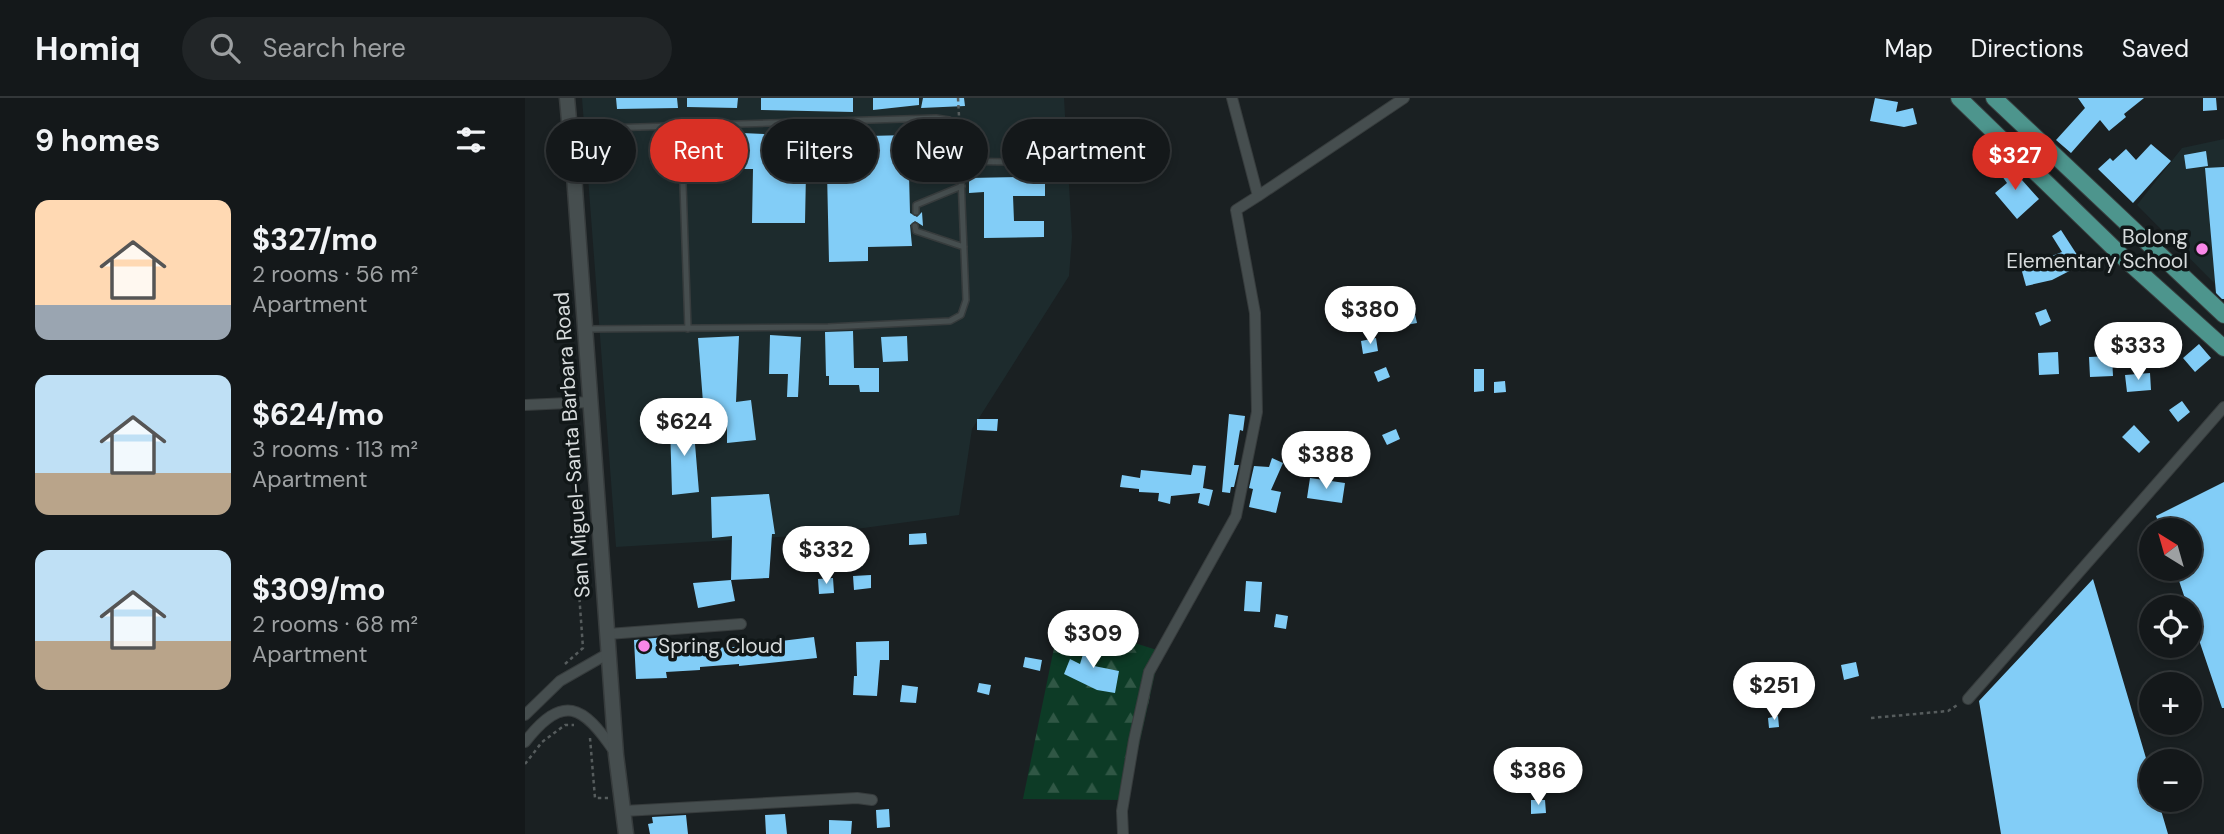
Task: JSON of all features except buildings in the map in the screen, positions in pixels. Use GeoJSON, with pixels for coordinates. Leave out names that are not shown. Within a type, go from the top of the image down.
{"type":"FeatureCollection","features":[{"type":"Feature","properties":{"kind":"main road","name":"San Miguel-Santa Barbara Road"},"geometry":{"type":"LineString","coordinates":[[566,98],[569,119]]}},
{"type":"Feature","properties":{"kind":"main road"},"geometry":{"type":"LineString","coordinates":[[1959,98],[2125,258],[2224,348]]}},
{"type":"Feature","properties":{"kind":"main road"},"geometry":{"type":"LineString","coordinates":[[1994,98],[2224,316]]}},
{"type":"Feature","properties":{"kind":"main road"},"geometry":{"type":"LineString","coordinates":[[2007,144],[2024,126]]}},
{"type":"Feature","properties":{"kind":"main road","name":"San Miguel-Santa Barbara Road"},"geometry":{"type":"LineString","coordinates":[[574,182],[617,755],[626,834]]}},
{"type":"Feature","properties":{"kind":"street"},"geometry":{"type":"LineString","coordinates":[[1232,98],[1258,196]]}},
{"type":"Feature","properties":{"kind":"street"},"geometry":{"type":"LineString","coordinates":[[1123,834],[1122,811],[1149,672],[1236,516],[1257,412],[1255,313],[1236,210],[1404,98]]}},
{"type":"Feature","properties":{"kind":"street"},"geometry":{"type":"LineString","coordinates":[[525,405],[590,402]]}},
{"type":"Feature","properties":{"kind":"street"},"geometry":{"type":"LineString","coordinates":[[1968,699],[2224,407]]}},
{"type":"Feature","properties":{"kind":"street"},"geometry":{"type":"LineString","coordinates":[[608,634],[741,624]]}},
{"type":"Feature","properties":{"kind":"street"},"geometry":{"type":"LineString","coordinates":[[525,715],[560,681],[609,653]]}},
{"type":"Feature","properties":{"kind":"street"},"geometry":{"type":"LineString","coordinates":[[525,742],[558,711],[570,709],[589,719],[617,755]]}},
{"type":"Feature","properties":{"kind":"street"},"geometry":{"type":"LineString","coordinates":[[623,799],[872,800]]}},
{"type":"Feature","properties":{"kind":"lane"},"geometry":{"type":"LineString","coordinates":[[748,124],[892,119]]}},
{"type":"Feature","properties":{"kind":"lane"},"geometry":{"type":"LineString","coordinates":[[904,119],[942,119]]}},
{"type":"Feature","properties":{"kind":"lane"},"geometry":{"type":"LineString","coordinates":[[683,182],[688,329]]}},
{"type":"Feature","properties":{"kind":"lane"},"geometry":{"type":"LineString","coordinates":[[584,329],[828,327],[950,321],[961,315],[967,300],[962,182]]}},
{"type":"Feature","properties":{"kind":"lane"},"geometry":{"type":"LineString","coordinates":[[916,212],[916,205],[962,186]]}},
{"type":"Feature","properties":{"kind":"lane"},"geometry":{"type":"LineString","coordinates":[[915,226],[916,231],[964,247]]}},
{"type":"Feature","properties":{"kind":"path"},"geometry":{"type":"LineString","coordinates":[[958,98],[959,119]]}},
{"type":"Feature","properties":{"kind":"path"},"geometry":{"type":"LineString","coordinates":[[557,671],[583,648],[578,579],[604,578]]}},
{"type":"Feature","properties":{"kind":"path"},"geometry":{"type":"LineString","coordinates":[[1871,718],[1948,711],[1968,699]]}},
{"type":"Feature","properties":{"kind":"path"},"geometry":{"type":"LineString","coordinates":[[525,764],[542,742],[565,724],[582,728]]}},
{"type":"Feature","properties":{"kind":"path"},"geometry":{"type":"LineString","coordinates":[[590,738],[595,798],[623,799]]}},
{"type":"Feature","properties":{"kind":"shaded area"},"geometry":{"type":"Polygon","coordinates":[[[582,98],[1064,98],[1065,119],[1002,119],[1002,182],[1069,182],[1072,237],[1069,276],[972,429],[959,515],[812,535],[616,547],[588,182],[636,182],[636,119],[584,119],[582,98]]]}},
{"type":"Feature","properties":{"kind":"shaded area","name":"Bolong Elementary School"},"geometry":{"type":"Polygon","coordinates":[[[2224,139],[2224,293],[2137,205],[2182,148],[2224,139]]]}},
{"type":"Feature","properties":{"kind":"green space"},"geometry":{"type":"Polygon","coordinates":[[[1065,621],[1160,651],[1127,800],[1023,799],[1054,648],[1065,621]]]}},
{"type":"Feature","properties":{"kind":"place","name":"Bolong Elementary School"},"geometry":{"type":"Point","coordinates":[2202,249]}},
{"type":"Feature","properties":{"kind":"place","name":"Spring Cloud"},"geometry":{"type":"Point","coordinates":[644,646]}}]}
